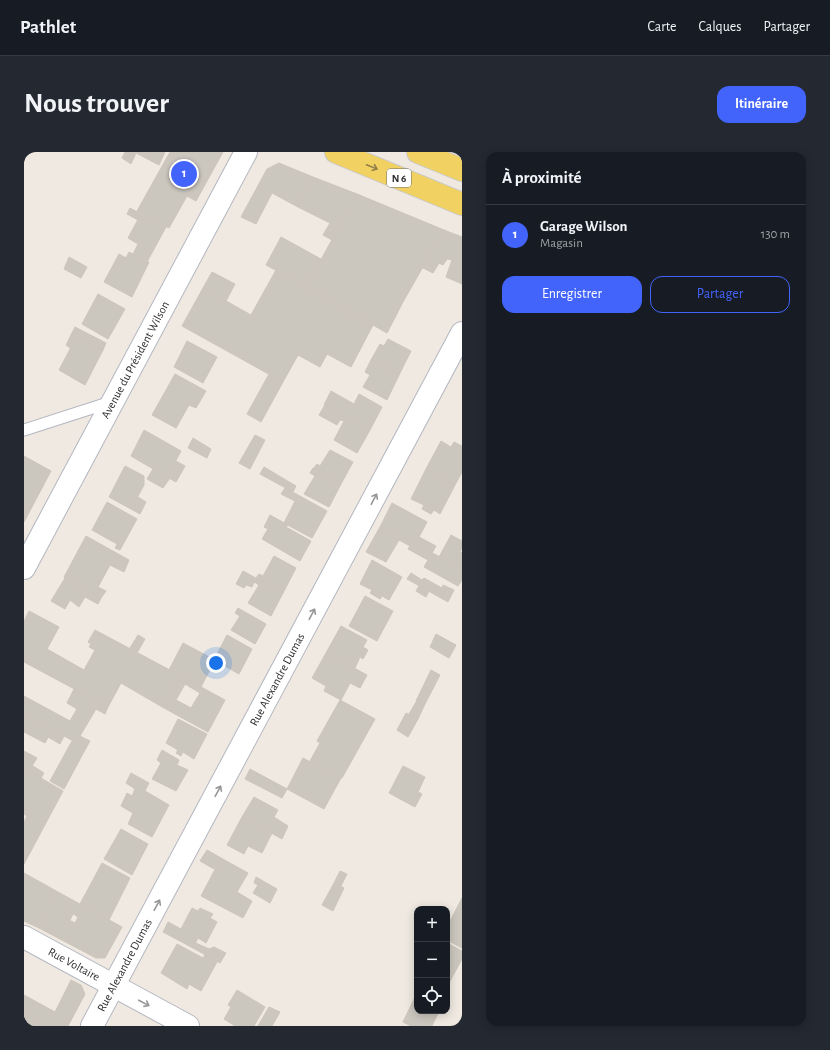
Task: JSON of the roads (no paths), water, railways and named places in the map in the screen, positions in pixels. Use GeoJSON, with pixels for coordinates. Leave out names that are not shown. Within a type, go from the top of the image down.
{"type":"FeatureCollection","features":[{"type":"Feature","properties":{"kind":"main road","name":"N 6"},"geometry":{"type":"LineString","coordinates":[[336,152],[462,204]]}},
{"type":"Feature","properties":{"kind":"main road"},"geometry":{"type":"LineString","coordinates":[[418,152],[462,170]]}},
{"type":"Feature","properties":{"kind":"street","name":"Avenue du Président Wilson"},"geometry":{"type":"LineString","coordinates":[[24,568],[246,152]]}},
{"type":"Feature","properties":{"kind":"street","name":"Rue Alexandre Dumas"},"geometry":{"type":"LineString","coordinates":[[92,1026],[462,333]]}},
{"type":"Feature","properties":{"kind":"street","name":"Rue Voltaire"},"geometry":{"type":"LineString","coordinates":[[24,937],[188,1026]]}},
{"type":"Feature","properties":{"kind":"lane"},"geometry":{"type":"LineString","coordinates":[[24,430],[113,401]]}},
{"type":"Feature","properties":{"kind":"place","name":"Garage Wilson"},"geometry":{"type":"Point","coordinates":[184,174]}}]}
